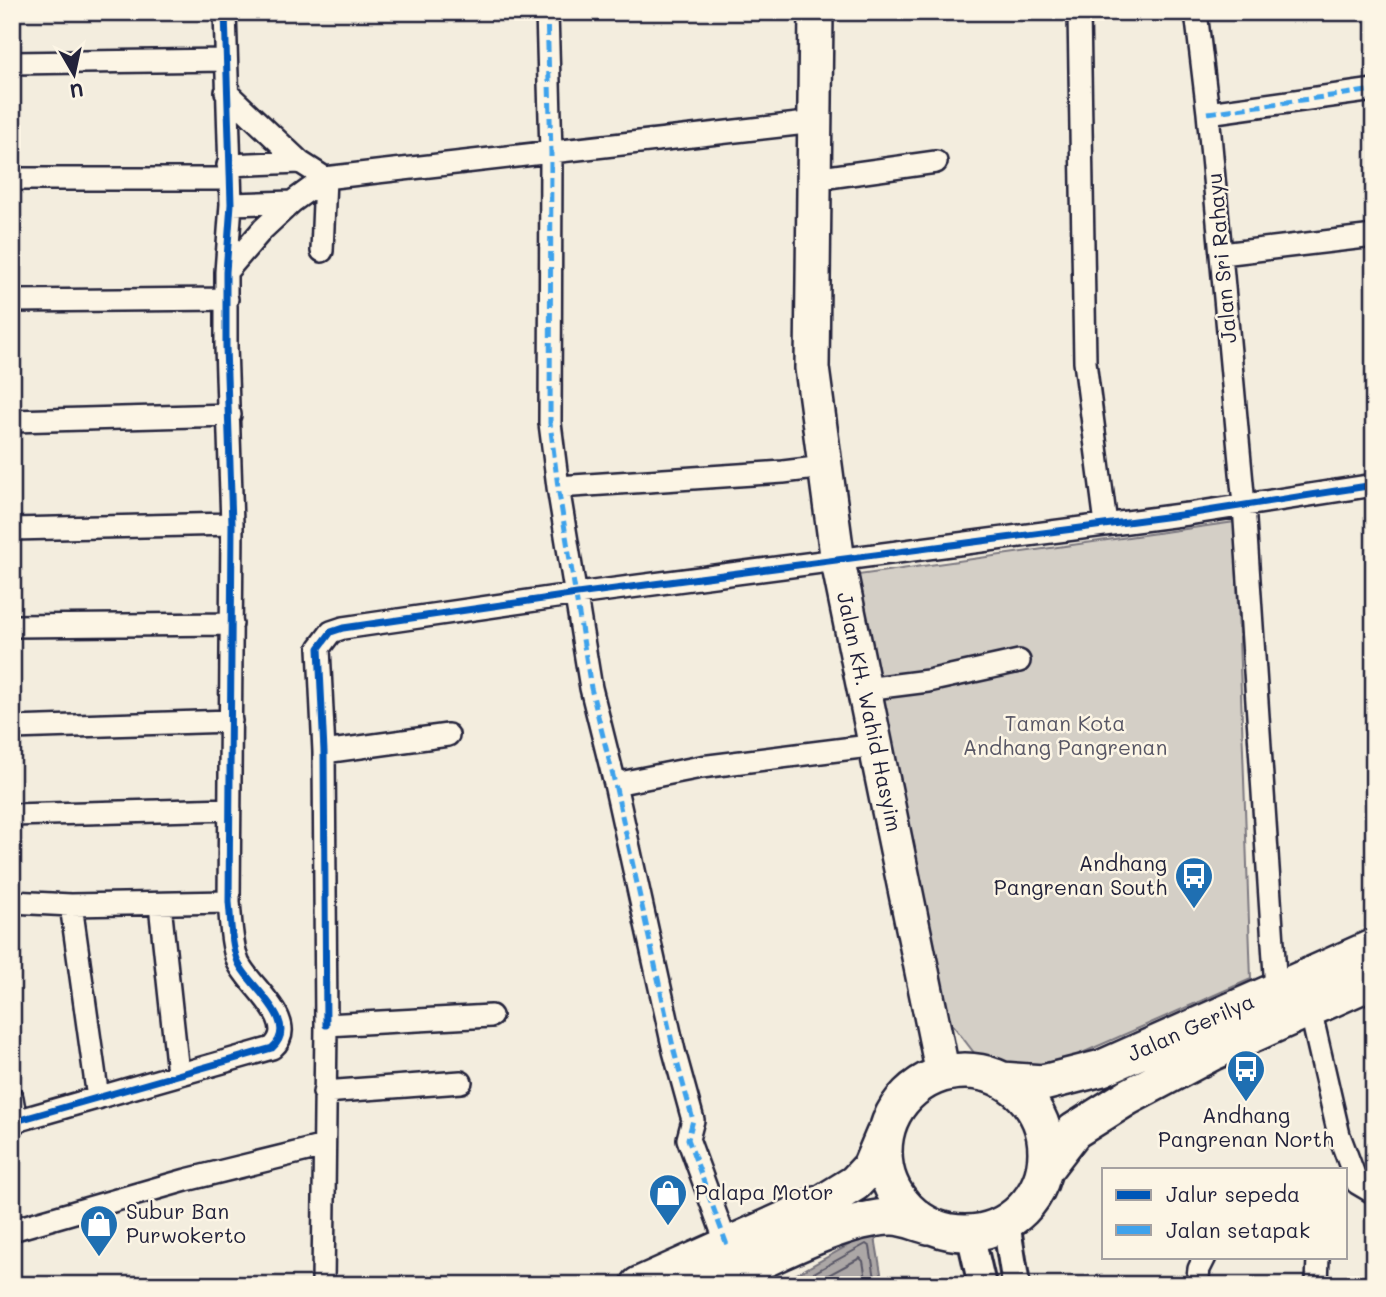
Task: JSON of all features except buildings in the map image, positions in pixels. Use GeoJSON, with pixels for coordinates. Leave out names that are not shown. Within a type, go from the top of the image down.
{"type":"FeatureCollection","features":[{"type":"Feature","properties":{"kind":"highway","name":"Jalan Gerilya"},"geometry":{"type":"LineString","coordinates":[[1002,1080],[1043,1083],[1101,1068],[1374,947]]}},
{"type":"Feature","properties":{"kind":"highway","name":"Jalan Gerilya"},"geometry":{"type":"LineString","coordinates":[[1044,1170],[1074,1131],[1097,1115],[1211,1053],[1374,980]]}},
{"type":"Feature","properties":{"kind":"highway"},"geometry":{"type":"LineString","coordinates":[[639,1285],[824,1202],[855,1183],[870,1167],[890,1119],[903,1099],[921,1083],[943,1074],[973,1072],[1002,1080],[1024,1096],[1039,1118],[1046,1144],[1044,1170],[1037,1191],[1024,1209],[1006,1222],[989,1230],[951,1233],[896,1217],[861,1221],[709,1285]]}},
{"type":"Feature","properties":{"kind":"highway"},"geometry":{"type":"LineString","coordinates":[[890,1119],[883,1144],[885,1169],[894,1193],[910,1213],[932,1227]]}},
{"type":"Feature","properties":{"kind":"main road","name":"Jalan KH. Wahid Hasyim"},"geometry":{"type":"LineString","coordinates":[[816,12],[812,368],[838,562],[943,1074]]}},
{"type":"Feature","properties":{"kind":"street"},"geometry":{"type":"LineString","coordinates":[[12,1098],[16,1121],[272,1048],[279,1042],[282,1033],[277,1014],[242,971],[233,943],[229,902],[232,524],[226,272],[231,204],[225,12]]}},
{"type":"Feature","properties":{"kind":"street"},"geometry":{"type":"LineString","coordinates":[[547,12],[551,153],[550,423],[558,487],[591,688],[674,1051],[693,1120],[688,1139],[727,1245]]}},
{"type":"Feature","properties":{"kind":"street"},"geometry":{"type":"LineString","coordinates":[[1079,12],[1085,362],[1106,524]]}},
{"type":"Feature","properties":{"kind":"street","name":"Jalan Sri Rahayu"},"geometry":{"type":"LineString","coordinates":[[1196,12],[1222,254],[1244,505],[1276,989]]}},
{"type":"Feature","properties":{"kind":"street"},"geometry":{"type":"LineString","coordinates":[[12,63],[226,60]]}},
{"type":"Feature","properties":{"kind":"street"},"geometry":{"type":"LineString","coordinates":[[1208,113],[1374,90]]}},
{"type":"Feature","properties":{"kind":"street"},"geometry":{"type":"LineString","coordinates":[[226,92],[300,162],[325,178]]}},
{"type":"Feature","properties":{"kind":"street"},"geometry":{"type":"LineString","coordinates":[[226,272],[263,229],[292,202],[325,178],[815,122]]}},
{"type":"Feature","properties":{"kind":"street"},"geometry":{"type":"LineString","coordinates":[[12,179],[228,172],[300,162]]}},
{"type":"Feature","properties":{"kind":"street"},"geometry":{"type":"LineString","coordinates":[[814,179],[936,162]]}},
{"type":"Feature","properties":{"kind":"street"},"geometry":{"type":"LineString","coordinates":[[322,251],[325,178]]}},
{"type":"Feature","properties":{"kind":"street"},"geometry":{"type":"LineString","coordinates":[[231,204],[292,202]]}},
{"type":"Feature","properties":{"kind":"street"},"geometry":{"type":"LineString","coordinates":[[1222,254],[1374,236]]}},
{"type":"Feature","properties":{"kind":"street"},"geometry":{"type":"LineString","coordinates":[[12,301],[227,299]]}},
{"type":"Feature","properties":{"kind":"street"},"geometry":{"type":"LineString","coordinates":[[12,421],[230,415]]}},
{"type":"Feature","properties":{"kind":"street"},"geometry":{"type":"LineString","coordinates":[[558,487],[824,467]]}},
{"type":"Feature","properties":{"kind":"street"},"geometry":{"type":"LineString","coordinates":[[323,1285],[326,1025],[324,752],[319,648],[331,632],[343,628],[577,594],[838,562],[1374,485]]}},
{"type":"Feature","properties":{"kind":"street"},"geometry":{"type":"LineString","coordinates":[[12,529],[232,524]]}},
{"type":"Feature","properties":{"kind":"street"},"geometry":{"type":"LineString","coordinates":[[12,626],[232,624]]}},
{"type":"Feature","properties":{"kind":"street"},"geometry":{"type":"LineString","coordinates":[[865,689],[928,681],[991,669],[1018,660]]}},
{"type":"Feature","properties":{"kind":"street"},"geometry":{"type":"LineString","coordinates":[[12,728],[231,721]]}},
{"type":"Feature","properties":{"kind":"street"},"geometry":{"type":"LineString","coordinates":[[324,752],[448,735]]}},
{"type":"Feature","properties":{"kind":"street"},"geometry":{"type":"LineString","coordinates":[[615,784],[701,767],[877,745]]}},
{"type":"Feature","properties":{"kind":"street"},"geometry":{"type":"LineString","coordinates":[[12,815],[230,809]]}},
{"type":"Feature","properties":{"kind":"street"},"geometry":{"type":"LineString","coordinates":[[12,902],[160,905],[229,902]]}},
{"type":"Feature","properties":{"kind":"street"},"geometry":{"type":"LineString","coordinates":[[71,905],[98,1098]]}},
{"type":"Feature","properties":{"kind":"street"},"geometry":{"type":"LineString","coordinates":[[160,905],[178,1073]]}},
{"type":"Feature","properties":{"kind":"street"},"geometry":{"type":"LineString","coordinates":[[1310,1009],[1339,1135],[1357,1183],[1374,1193]]}},
{"type":"Feature","properties":{"kind":"street"},"geometry":{"type":"LineString","coordinates":[[326,1025],[491,1016]]}},
{"type":"Feature","properties":{"kind":"street"},"geometry":{"type":"LineString","coordinates":[[324,1092],[461,1082]]}},
{"type":"Feature","properties":{"kind":"street"},"geometry":{"type":"LineString","coordinates":[[12,1230],[186,1180],[324,1146]]}},
{"type":"Feature","properties":{"kind":"street"},"geometry":{"type":"LineString","coordinates":[[1006,1222],[1016,1285]]}},
{"type":"Feature","properties":{"kind":"street"},"geometry":{"type":"LineString","coordinates":[[970,1233],[982,1285]]}},
{"type":"Feature","properties":{"kind":"street"},"geometry":{"type":"LineString","coordinates":[[1197,1285],[1199,1269],[1204,1258]]}},
{"type":"Feature","properties":{"kind":"street"},"geometry":{"type":"LineString","coordinates":[[1317,1285],[1318,1258]]}},
{"type":"Feature","properties":{"kind":"green space","name":"Taman Kota Andhang Pangrenan"},"geometry":{"type":"Polygon","coordinates":[[[1235,522],[1251,979],[1041,1071],[1009,1067],[975,1054],[939,1007],[851,576],[1235,522]]]}},
{"type":"Feature","properties":{"kind":"water"},"geometry":{"type":"Polygon","coordinates":[[[874,1231],[883,1285],[777,1285],[874,1231]]]}},
{"type":"Feature","properties":{"kind":"marked path"},"geometry":{"type":"LineString","coordinates":[[547,12],[551,153],[550,423],[558,487],[591,688],[674,1051],[693,1120],[688,1139],[727,1245]]}},
{"type":"Feature","properties":{"kind":"marked path"},"geometry":{"type":"LineString","coordinates":[[1208,113],[1374,90]]}},
{"type":"Feature","properties":{"kind":"cycle path"},"geometry":{"type":"LineString","coordinates":[[12,1098],[16,1121],[272,1048],[280,1038],[281,1027],[277,1016],[238,962],[229,902],[232,524],[226,272],[231,204],[225,12]]}},
{"type":"Feature","properties":{"kind":"cycle path"},"geometry":{"type":"LineString","coordinates":[[326,1025],[324,752],[319,648],[331,632],[343,628],[577,594],[1188,514],[1374,485]]}},
{"type":"Feature","properties":{"kind":"place","name":"Andhang Pangrenan South"},"geometry":{"type":"Point","coordinates":[1194,910]}},
{"type":"Feature","properties":{"kind":"place","name":"Andhang Pangrenan North"},"geometry":{"type":"Point","coordinates":[1246,1103]}},
{"type":"Feature","properties":{"kind":"place","name":"Palapa Motor"},"geometry":{"type":"Point","coordinates":[668,1227]}},
{"type":"Feature","properties":{"kind":"place","name":"Subur Ban Purwokerto"},"geometry":{"type":"Point","coordinates":[99,1258]}}]}
